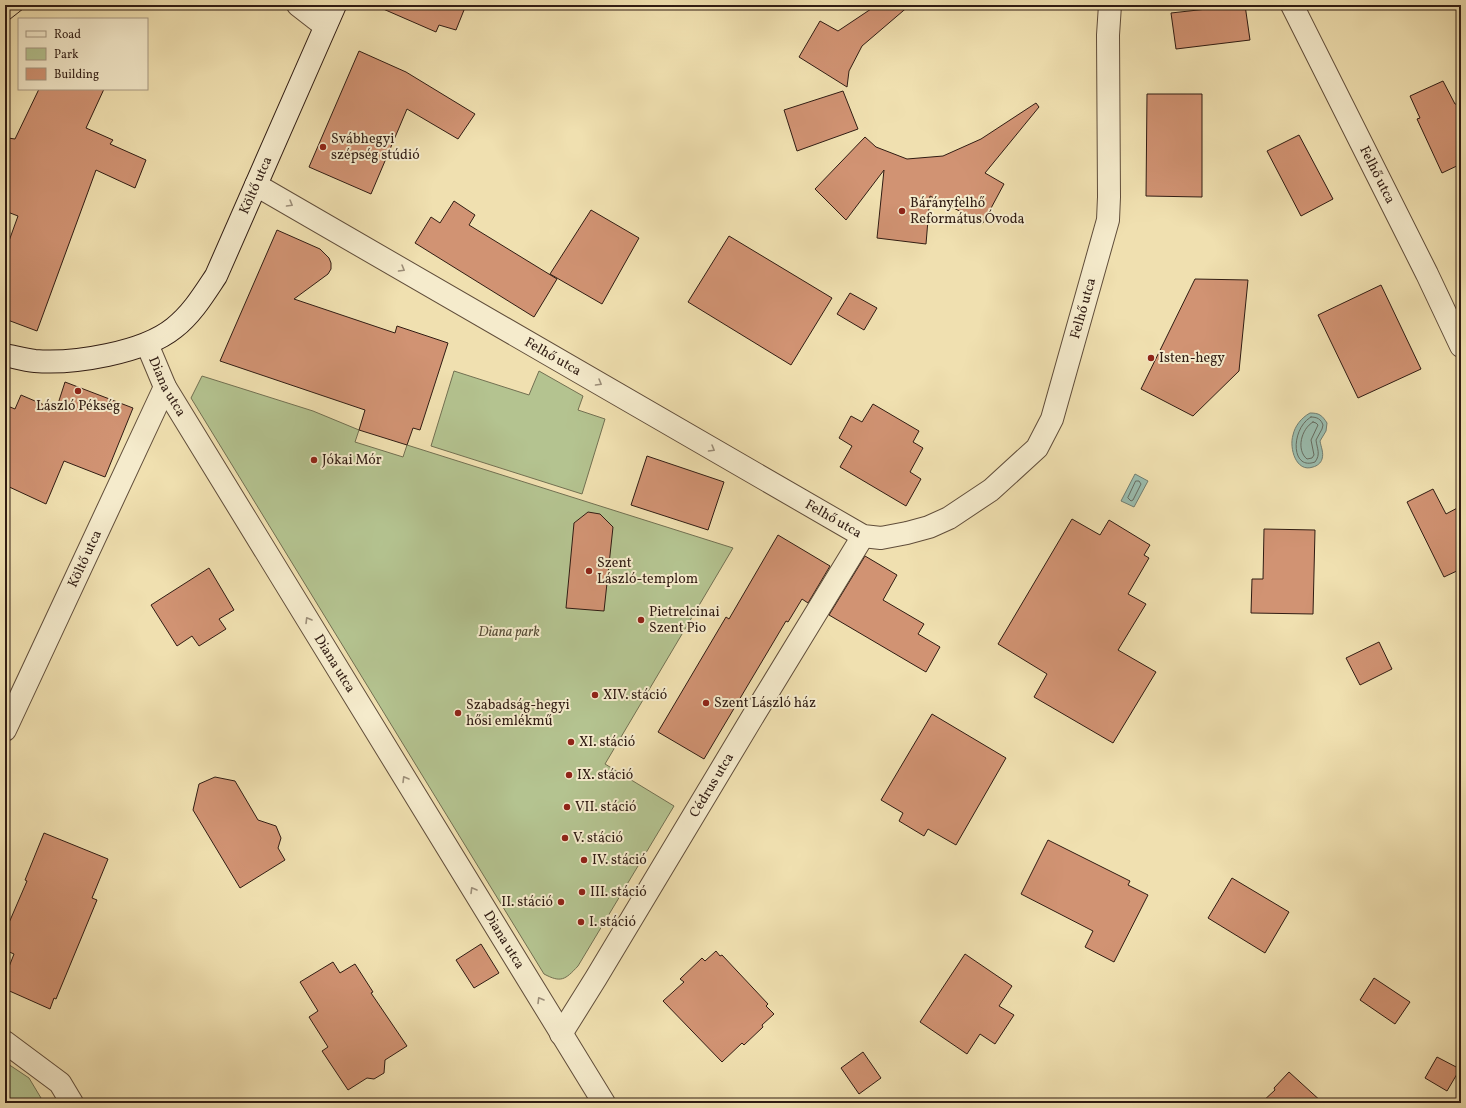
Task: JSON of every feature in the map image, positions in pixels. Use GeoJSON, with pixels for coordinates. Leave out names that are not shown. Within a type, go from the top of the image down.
{"type":"FeatureCollection","features":[{"type":"Feature","properties":{"kind":"street"},"geometry":{"type":"LineString","coordinates":[[298,5],[325,26]]}},
{"type":"Feature","properties":{"kind":"street","name":"Költő utca"},"geometry":{"type":"LineString","coordinates":[[147,344],[174,328],[197,304],[216,276],[335,5]]}},
{"type":"Feature","properties":{"kind":"street","name":"Felhő utca"},"geometry":{"type":"LineString","coordinates":[[256,185],[863,536],[882,538],[908,533],[929,527],[949,518],[991,490],[1037,448],[1052,419],[1108,220],[1108,34],[1110,5]]}},
{"type":"Feature","properties":{"kind":"street","name":"Felhő utca"},"geometry":{"type":"LineString","coordinates":[[1292,5],[1427,274],[1461,346]]}},
{"type":"Feature","properties":{"kind":"street","name":"Diana utca"},"geometry":{"type":"LineString","coordinates":[[5,355],[34,361],[62,361],[106,355],[147,344],[165,387],[604,1103]]}},
{"type":"Feature","properties":{"kind":"street","name":"Költő utca"},"geometry":{"type":"LineString","coordinates":[[5,730],[165,387]]}},
{"type":"Feature","properties":{"kind":"street","name":"Cédrus utca"},"geometry":{"type":"LineString","coordinates":[[561,1034],[863,536]]}},
{"type":"Feature","properties":{"kind":"street"},"geometry":{"type":"LineString","coordinates":[[5,1042],[60,1083],[72,1103]]}},
{"type":"Feature","properties":{"kind":"green space"},"geometry":{"type":"Polygon","coordinates":[[[454,371],[529,395],[539,371],[583,396],[578,410],[605,419],[582,494],[431,446],[454,371]]]}},
{"type":"Feature","properties":{"kind":"green space","name":"Diana park"},"geometry":{"type":"Polygon","coordinates":[[[202,376],[313,411],[359,430],[355,442],[403,457],[407,445],[733,548],[605,764],[674,806],[578,966],[566,977],[562,979],[555,979],[544,974],[191,398],[202,376]]]}},
{"type":"Feature","properties":{"kind":"green space"},"geometry":{"type":"Polygon","coordinates":[[[5,1062],[29,1078],[44,1103],[5,1103],[5,1062]]]}},
{"type":"Feature","properties":{"kind":"water"},"geometry":{"type":"Polygon","coordinates":[[[1310,413],[1320,415],[1327,423],[1326,431],[1320,441],[1323,457],[1320,463],[1316,466],[1307,468],[1298,463],[1295,458],[1292,440],[1297,425],[1310,413]]]}},
{"type":"Feature","properties":{"kind":"water"},"geometry":{"type":"Polygon","coordinates":[[[1135,474],[1148,481],[1134,507],[1121,501],[1135,474]]]}},
{"type":"Feature","properties":{"kind":"building"},"geometry":{"type":"Polygon","coordinates":[[[374,5],[466,5],[456,30],[439,25],[436,32],[374,5]]]}},
{"type":"Feature","properties":{"kind":"building"},"geometry":{"type":"Polygon","coordinates":[[[877,5],[910,5],[862,46],[849,71],[847,87],[799,57],[820,21],[838,31],[877,5]]]}},
{"type":"Feature","properties":{"kind":"building"},"geometry":{"type":"Polygon","coordinates":[[[1206,5],[1245,5],[1250,40],[1176,49],[1171,13],[1207,9],[1206,5]]]}},
{"type":"Feature","properties":{"kind":"building"},"geometry":{"type":"Polygon","coordinates":[[[359,51],[406,72],[475,114],[458,139],[407,109],[371,194],[309,167],[359,51]]]}},
{"type":"Feature","properties":{"kind":"building"},"geometry":{"type":"Polygon","coordinates":[[[1443,81],[1455,104],[1461,105],[1461,164],[1442,173],[1417,119],[1420,118],[1410,96],[1443,81]]]}},
{"type":"Feature","properties":{"kind":"building"},"geometry":{"type":"Polygon","coordinates":[[[39,90],[104,90],[86,128],[113,140],[110,144],[146,160],[135,188],[96,170],[37,331],[5,319],[5,252],[18,216],[5,211],[5,150],[8,138],[15,139],[39,90]]]}},
{"type":"Feature","properties":{"kind":"building"},"geometry":{"type":"Polygon","coordinates":[[[843,91],[858,129],[797,151],[784,110],[843,91]]]}},
{"type":"Feature","properties":{"kind":"building"},"geometry":{"type":"Polygon","coordinates":[[[1147,94],[1202,94],[1202,197],[1146,196],[1147,94]]]}},
{"type":"Feature","properties":{"kind":"building"},"geometry":{"type":"Polygon","coordinates":[[[1036,103],[1039,107],[985,173],[1004,184],[983,223],[930,196],[926,244],[877,238],[884,170],[846,220],[815,189],[865,137],[876,147],[907,159],[943,156],[981,139],[1036,103]]]}},
{"type":"Feature","properties":{"kind":"building"},"geometry":{"type":"Polygon","coordinates":[[[1299,135],[1333,199],[1301,216],[1267,151],[1299,135]]]}},
{"type":"Feature","properties":{"kind":"building"},"geometry":{"type":"Polygon","coordinates":[[[454,201],[475,215],[469,225],[557,279],[534,317],[415,243],[431,217],[440,223],[454,201]]]}},
{"type":"Feature","properties":{"kind":"building"},"geometry":{"type":"Polygon","coordinates":[[[591,210],[639,238],[602,304],[550,274],[591,210]]]}},
{"type":"Feature","properties":{"kind":"building"},"geometry":{"type":"Polygon","coordinates":[[[277,230],[320,249],[329,258],[331,263],[331,269],[328,274],[294,299],[395,333],[397,326],[448,343],[420,430],[413,428],[407,445],[359,430],[365,410],[220,361],[277,230]]]}},
{"type":"Feature","properties":{"kind":"building"},"geometry":{"type":"Polygon","coordinates":[[[729,236],[832,298],[791,365],[688,302],[729,236]]]}},
{"type":"Feature","properties":{"kind":"building"},"geometry":{"type":"Polygon","coordinates":[[[1195,279],[1248,280],[1239,371],[1193,416],[1141,389],[1195,279]]]}},
{"type":"Feature","properties":{"kind":"building"},"geometry":{"type":"Polygon","coordinates":[[[1381,285],[1421,369],[1358,398],[1318,315],[1381,285]]]}},
{"type":"Feature","properties":{"kind":"building"},"geometry":{"type":"Polygon","coordinates":[[[850,293],[877,308],[864,330],[837,314],[850,293]]]}},
{"type":"Feature","properties":{"kind":"building"},"geometry":{"type":"Polygon","coordinates":[[[65,382],[133,408],[105,477],[64,461],[46,504],[5,485],[5,405],[15,409],[21,395],[56,410],[65,382]]]}},
{"type":"Feature","properties":{"kind":"building"},"geometry":{"type":"Polygon","coordinates":[[[873,404],[919,431],[913,442],[923,448],[910,472],[921,479],[906,506],[840,467],[852,446],[839,438],[851,416],[862,422],[873,404]]]}},
{"type":"Feature","properties":{"kind":"building"},"geometry":{"type":"Polygon","coordinates":[[[647,456],[724,482],[708,530],[631,505],[647,456]]]}},
{"type":"Feature","properties":{"kind":"building"},"geometry":{"type":"Polygon","coordinates":[[[1433,489],[1446,514],[1461,506],[1461,569],[1444,577],[1407,502],[1433,489]]]}},
{"type":"Feature","properties":{"kind":"building","name":"Szent László-templom"},"geometry":{"type":"Polygon","coordinates":[[[588,512],[600,514],[613,527],[604,611],[566,608],[574,523],[588,512]]]}},
{"type":"Feature","properties":{"kind":"building"},"geometry":{"type":"Polygon","coordinates":[[[1072,519],[1100,535],[1109,520],[1150,545],[1144,555],[1149,558],[1128,594],[1146,604],[1118,650],[1156,672],[1113,743],[1034,697],[1047,674],[998,644],[1072,519]]]}},
{"type":"Feature","properties":{"kind":"building"},"geometry":{"type":"Polygon","coordinates":[[[1264,529],[1315,530],[1313,614],[1251,613],[1252,579],[1263,579],[1264,529]]]}},
{"type":"Feature","properties":{"kind":"building"},"geometry":{"type":"Polygon","coordinates":[[[778,535],[830,566],[808,603],[802,599],[788,622],[786,621],[704,759],[658,732],[726,617],[729,619],[778,535]]]}},
{"type":"Feature","properties":{"kind":"building"},"geometry":{"type":"Polygon","coordinates":[[[865,556],[897,575],[883,600],[924,624],[918,634],[940,647],[926,672],[829,615],[865,556]]]}},
{"type":"Feature","properties":{"kind":"building"},"geometry":{"type":"Polygon","coordinates":[[[209,568],[234,610],[219,619],[226,629],[199,646],[192,636],[177,646],[151,605],[209,568]]]}},
{"type":"Feature","properties":{"kind":"building"},"geometry":{"type":"Polygon","coordinates":[[[1379,642],[1392,669],[1360,685],[1346,658],[1379,642]]]}},
{"type":"Feature","properties":{"kind":"building"},"geometry":{"type":"Polygon","coordinates":[[[932,714],[1006,758],[956,845],[928,829],[924,836],[899,821],[903,813],[881,800],[932,714]]]}},
{"type":"Feature","properties":{"kind":"building"},"geometry":{"type":"Polygon","coordinates":[[[215,777],[235,781],[258,820],[276,826],[281,838],[278,848],[285,860],[240,888],[193,810],[199,784],[215,777]]]}},
{"type":"Feature","properties":{"kind":"building"},"geometry":{"type":"Polygon","coordinates":[[[44,833],[108,859],[92,898],[97,900],[56,999],[54,998],[50,1009],[5,989],[5,977],[14,954],[5,950],[5,932],[27,881],[25,880],[44,833]]]}},
{"type":"Feature","properties":{"kind":"building"},"geometry":{"type":"Polygon","coordinates":[[[1048,840],[1130,881],[1128,885],[1148,895],[1114,962],[1085,947],[1093,931],[1021,894],[1048,840]]]}},
{"type":"Feature","properties":{"kind":"building"},"geometry":{"type":"Polygon","coordinates":[[[1232,878],[1289,912],[1265,953],[1208,918],[1232,878]]]}},
{"type":"Feature","properties":{"kind":"building"},"geometry":{"type":"Polygon","coordinates":[[[481,944],[499,973],[474,988],[456,960],[481,944]]]}},
{"type":"Feature","properties":{"kind":"building"},"geometry":{"type":"Polygon","coordinates":[[[716,951],[720,956],[722,955],[768,1004],[766,1006],[774,1014],[744,1045],[742,1043],[722,1062],[663,1001],[684,982],[680,979],[702,958],[705,961],[716,951]]]}},
{"type":"Feature","properties":{"kind":"building"},"geometry":{"type":"Polygon","coordinates":[[[965,954],[1012,986],[999,1006],[1014,1015],[995,1044],[980,1034],[967,1054],[920,1022],[965,954]]]}},
{"type":"Feature","properties":{"kind":"building"},"geometry":{"type":"Polygon","coordinates":[[[333,962],[340,973],[355,964],[373,992],[371,993],[407,1046],[385,1060],[384,1073],[374,1079],[367,1078],[348,1090],[322,1051],[328,1047],[309,1017],[318,1011],[300,982],[333,962]]]}},
{"type":"Feature","properties":{"kind":"building"},"geometry":{"type":"Polygon","coordinates":[[[1374,978],[1410,1002],[1395,1024],[1360,1000],[1374,978]]]}},
{"type":"Feature","properties":{"kind":"building"},"geometry":{"type":"Polygon","coordinates":[[[863,1052],[881,1078],[859,1094],[841,1068],[863,1052]]]}},
{"type":"Feature","properties":{"kind":"building"},"geometry":{"type":"Polygon","coordinates":[[[1437,1057],[1460,1069],[1447,1091],[1425,1078],[1437,1057]]]}},
{"type":"Feature","properties":{"kind":"building"},"geometry":{"type":"Polygon","coordinates":[[[1289,1072],[1323,1103],[1261,1103],[1275,1090],[1274,1088],[1289,1072]]]}},
{"type":"Feature","properties":{"kind":"tram line"},"geometry":{"type":"LineString","coordinates":[[5,23],[28,5]]}},
{"type":"Feature","properties":{"kind":"place","name":"Svábhegyi szépség stúdió"},"geometry":{"type":"Point","coordinates":[323,147]}},
{"type":"Feature","properties":{"kind":"place","name":"Bárányfelhő Református Óvoda"},"geometry":{"type":"Point","coordinates":[902,211]}},
{"type":"Feature","properties":{"kind":"place","name":"Isten-hegy"},"geometry":{"type":"Point","coordinates":[1151,358]}},
{"type":"Feature","properties":{"kind":"place","name":"László Pékség"},"geometry":{"type":"Point","coordinates":[78,391]}},
{"type":"Feature","properties":{"kind":"place","name":"Jókai Mór"},"geometry":{"type":"Point","coordinates":[314,460]}},
{"type":"Feature","properties":{"kind":"place","name":"Szent László-templom"},"geometry":{"type":"Point","coordinates":[589,571]}},
{"type":"Feature","properties":{"kind":"place","name":"Pietrelcinai Szent Pio"},"geometry":{"type":"Point","coordinates":[641,620]}},
{"type":"Feature","properties":{"kind":"place","name":"XIV. stáció"},"geometry":{"type":"Point","coordinates":[595,695]}},
{"type":"Feature","properties":{"kind":"place","name":"Szent László ház"},"geometry":{"type":"Point","coordinates":[706,703]}},
{"type":"Feature","properties":{"kind":"place","name":"Szabadság-hegyi hősi emlékmű"},"geometry":{"type":"Point","coordinates":[458,713]}},
{"type":"Feature","properties":{"kind":"place","name":"XI. stáció"},"geometry":{"type":"Point","coordinates":[571,742]}},
{"type":"Feature","properties":{"kind":"place","name":"IX. stáció"},"geometry":{"type":"Point","coordinates":[569,775]}},
{"type":"Feature","properties":{"kind":"place","name":"VII. stáció"},"geometry":{"type":"Point","coordinates":[567,807]}},
{"type":"Feature","properties":{"kind":"place","name":"V. stáció"},"geometry":{"type":"Point","coordinates":[565,838]}},
{"type":"Feature","properties":{"kind":"place","name":"IV. stáció"},"geometry":{"type":"Point","coordinates":[584,860]}},
{"type":"Feature","properties":{"kind":"place","name":"III. stáció"},"geometry":{"type":"Point","coordinates":[582,892]}},
{"type":"Feature","properties":{"kind":"place","name":"II. stáció"},"geometry":{"type":"Point","coordinates":[561,902]}},
{"type":"Feature","properties":{"kind":"place","name":"I. stáció"},"geometry":{"type":"Point","coordinates":[581,922]}}]}
